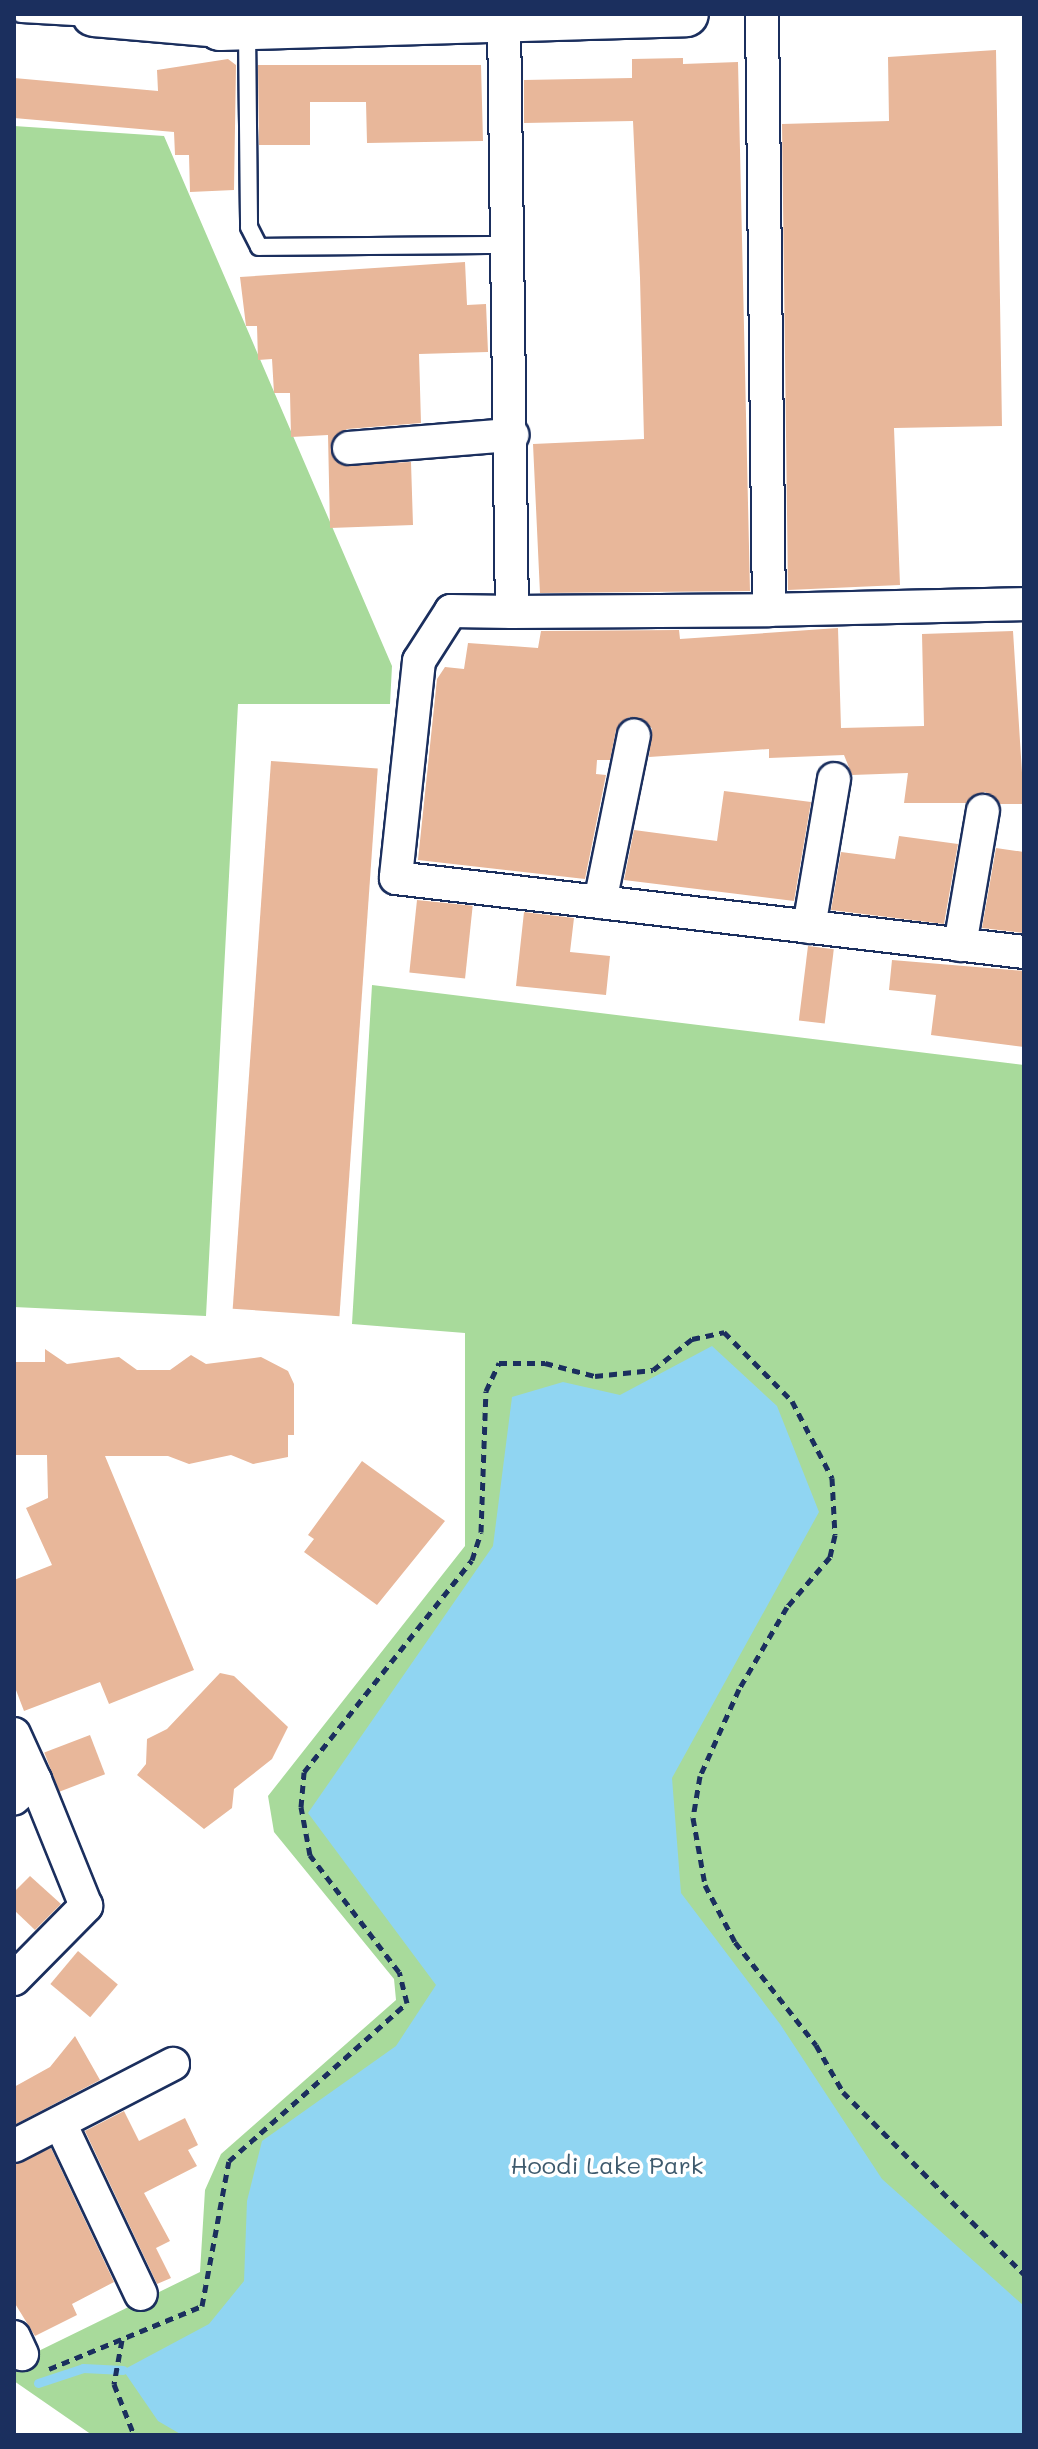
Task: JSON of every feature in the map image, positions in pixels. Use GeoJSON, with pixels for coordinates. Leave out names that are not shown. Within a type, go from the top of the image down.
{"type":"FeatureCollection","features":[{"type":"Feature","properties":{"kind":"street"},"geometry":{"type":"LineString","coordinates":[[94,14],[238,22],[504,20],[686,14]]}},
{"type":"Feature","properties":{"kind":"street"},"geometry":{"type":"LineString","coordinates":[[762,14],[769,610]]}},
{"type":"Feature","properties":{"kind":"street"},"geometry":{"type":"LineString","coordinates":[[504,20],[512,612]]}},
{"type":"Feature","properties":{"kind":"street"},"geometry":{"type":"LineString","coordinates":[[349,448],[512,435]]}},
{"type":"Feature","properties":{"kind":"street"},"geometry":{"type":"LineString","coordinates":[[1024,604],[769,610],[451,611],[419,661],[396,878],[1024,952]]}},
{"type":"Feature","properties":{"kind":"street"},"geometry":{"type":"LineString","coordinates":[[600,902],[634,735]]}},
{"type":"Feature","properties":{"kind":"street"},"geometry":{"type":"LineString","coordinates":[[809,927],[834,779]]}},
{"type":"Feature","properties":{"kind":"street"},"geometry":{"type":"LineString","coordinates":[[960,945],[983,811]]}},
{"type":"Feature","properties":{"kind":"street"},"geometry":{"type":"LineString","coordinates":[[14,1734],[24,1789],[86,1906],[14,1979]]}},
{"type":"Feature","properties":{"kind":"street"},"geometry":{"type":"LineString","coordinates":[[14,2146],[173,2064]]}},
{"type":"Feature","properties":{"kind":"street"},"geometry":{"type":"LineString","coordinates":[[60,2123],[141,2294]]}},
{"type":"Feature","properties":{"kind":"lane"},"geometry":{"type":"LineString","coordinates":[[21,14],[238,22],[249,227],[259,247],[509,245]]}},
{"type":"Feature","properties":{"kind":"path"},"geometry":{"type":"LineString","coordinates":[[26,2354],[122,2339],[202,2306],[229,2161],[407,2003],[399,1972],[310,1855],[301,1807],[304,1772],[472,1560],[481,1532],[486,1391],[499,1363],[545,1363],[595,1376],[653,1370],[692,1339],[724,1332],[792,1401],[832,1478],[835,1535],[830,1557],[787,1607],[739,1689],[700,1776],[693,1818],[705,1885],[735,1942],[816,2045],[843,2092],[1024,2274]]}},
{"type":"Feature","properties":{"kind":"path"},"geometry":{"type":"LineString","coordinates":[[122,2339],[114,2384],[134,2435]]}},
{"type":"Feature","properties":{"kind":"green space"},"geometry":{"type":"Polygon","coordinates":[[[14,126],[164,136],[392,666],[390,704],[238,704],[206,1316],[14,1307],[14,126]]]}},
{"type":"Feature","properties":{"kind":"green space","name":"Hoodi Lake Park"},"geometry":{"type":"Polygon","coordinates":[[[372,985],[1024,1065],[1024,2435],[92,2435],[14,2381],[14,2363],[200,2272],[205,2190],[221,2154],[396,2000],[394,1979],[274,1832],[268,1796],[465,1546],[465,1333],[352,1324],[372,985]]]}},
{"type":"Feature","properties":{"kind":"water","name":"Hoodi Lake Park"},"geometry":{"type":"Polygon","coordinates":[[[712,1346],[777,1406],[819,1512],[672,1778],[681,1893],[780,2024],[882,2179],[1024,2306],[1024,2435],[182,2435],[158,2421],[123,2370],[209,2324],[244,2281],[247,2201],[262,2141],[396,2046],[436,1985],[308,1813],[493,1546],[512,1397],[563,1382],[620,1395],[712,1346]]]}},
{"type":"Feature","properties":{"kind":"building"},"geometry":{"type":"Polygon","coordinates":[[[996,50],[1002,426],[894,428],[900,585],[788,590],[782,124],[889,121],[888,57],[996,50]]]}},
{"type":"Feature","properties":{"kind":"building"},"geometry":{"type":"Polygon","coordinates":[[[683,58],[683,64],[738,62],[750,591],[540,593],[533,444],[644,439],[640,278],[633,121],[524,123],[524,80],[632,78],[632,59],[683,58]]]}},
{"type":"Feature","properties":{"kind":"building"},"geometry":{"type":"Polygon","coordinates":[[[228,59],[236,65],[234,190],[190,192],[189,155],[175,155],[174,132],[14,118],[14,78],[158,91],[157,70],[228,59]]]}},
{"type":"Feature","properties":{"kind":"building"},"geometry":{"type":"Polygon","coordinates":[[[258,65],[481,65],[483,141],[367,143],[366,102],[310,102],[310,145],[259,145],[258,65]]]}},
{"type":"Feature","properties":{"kind":"building"},"geometry":{"type":"Polygon","coordinates":[[[465,262],[467,305],[486,304],[488,352],[419,354],[421,423],[347,429],[332,441],[342,465],[411,462],[413,525],[330,528],[328,435],[291,437],[290,393],[274,393],[272,359],[258,360],[257,326],[246,326],[240,277],[465,262]]]}},
{"type":"Feature","properties":{"kind":"building"},"geometry":{"type":"Polygon","coordinates":[[[838,628],[841,728],[924,726],[922,634],[1013,631],[1024,804],[1000,804],[985,792],[966,803],[904,803],[908,773],[852,775],[844,755],[769,758],[769,749],[649,757],[652,728],[629,717],[616,730],[610,760],[597,760],[596,774],[606,775],[585,879],[418,860],[437,679],[445,667],[464,669],[468,643],[538,648],[541,631],[679,630],[680,639],[838,628]]]}},
{"type":"Feature","properties":{"kind":"building"},"geometry":{"type":"Polygon","coordinates":[[[271,761],[378,768],[339,1316],[233,1309],[271,761]]]}},
{"type":"Feature","properties":{"kind":"building"},"geometry":{"type":"Polygon","coordinates":[[[724,791],[811,802],[794,901],[624,880],[634,830],[717,841],[724,791]]]}},
{"type":"Feature","properties":{"kind":"building"},"geometry":{"type":"Polygon","coordinates":[[[899,836],[958,844],[944,924],[831,910],[841,852],[895,859],[899,836]]]}},
{"type":"Feature","properties":{"kind":"building"},"geometry":{"type":"Polygon","coordinates":[[[996,848],[1024,852],[1024,933],[982,928],[996,848]]]}},
{"type":"Feature","properties":{"kind":"building"},"geometry":{"type":"Polygon","coordinates":[[[417,900],[473,906],[465,978],[409,973],[417,900]]]}},
{"type":"Feature","properties":{"kind":"building"},"geometry":{"type":"Polygon","coordinates":[[[524,912],[574,918],[570,952],[610,956],[606,995],[516,986],[524,912]]]}},
{"type":"Feature","properties":{"kind":"building"},"geometry":{"type":"Polygon","coordinates":[[[808,946],[834,949],[825,1024],[799,1020],[808,946]]]}},
{"type":"Feature","properties":{"kind":"building"},"geometry":{"type":"Polygon","coordinates":[[[892,960],[1024,971],[1024,1047],[931,1035],[936,995],[889,990],[892,960]]]}},
{"type":"Feature","properties":{"kind":"building"},"geometry":{"type":"Polygon","coordinates":[[[45,1349],[67,1364],[119,1357],[137,1370],[170,1370],[191,1355],[206,1364],[261,1357],[288,1371],[294,1384],[294,1435],[288,1435],[288,1457],[253,1464],[231,1455],[189,1464],[168,1456],[105,1456],[194,1670],[109,1704],[100,1682],[24,1711],[14,1685],[14,1580],[52,1565],[26,1508],[48,1498],[47,1455],[14,1455],[14,1362],[45,1362],[45,1349]]]}},
{"type":"Feature","properties":{"kind":"building"},"geometry":{"type":"Polygon","coordinates":[[[362,1461],[445,1521],[377,1605],[304,1552],[314,1539],[308,1535],[362,1461]]]}},
{"type":"Feature","properties":{"kind":"building"},"geometry":{"type":"Polygon","coordinates":[[[220,1673],[234,1676],[288,1727],[272,1759],[234,1789],[232,1808],[204,1829],[137,1775],[146,1764],[147,1739],[167,1729],[220,1673]]]}},
{"type":"Feature","properties":{"kind":"building"},"geometry":{"type":"Polygon","coordinates":[[[90,1735],[105,1774],[59,1792],[44,1753],[90,1735]]]}},
{"type":"Feature","properties":{"kind":"building"},"geometry":{"type":"Polygon","coordinates":[[[30,1876],[61,1904],[35,1930],[14,1910],[14,1892],[30,1876]]]}},
{"type":"Feature","properties":{"kind":"building"},"geometry":{"type":"Polygon","coordinates":[[[78,1951],[118,1984],[90,2017],[50,1984],[78,1951]]]}},
{"type":"Feature","properties":{"kind":"building"},"geometry":{"type":"Polygon","coordinates":[[[75,2036],[100,2080],[14,2125],[14,2087],[50,2067],[75,2036]]]}},
{"type":"Feature","properties":{"kind":"building"},"geometry":{"type":"Polygon","coordinates":[[[124,2111],[139,2141],[185,2118],[198,2145],[188,2150],[197,2166],[144,2193],[170,2241],[156,2248],[171,2278],[157,2284],[85,2131],[124,2111]]]}},
{"type":"Feature","properties":{"kind":"building"},"geometry":{"type":"Polygon","coordinates":[[[51,2148],[114,2282],[72,2304],[77,2315],[35,2336],[14,2302],[14,2165],[51,2148]]]}},
{"type":"Feature","properties":{"kind":"waterway"},"geometry":{"type":"LineString","coordinates":[[38,2383],[83,2368],[123,2370]]}}]}
